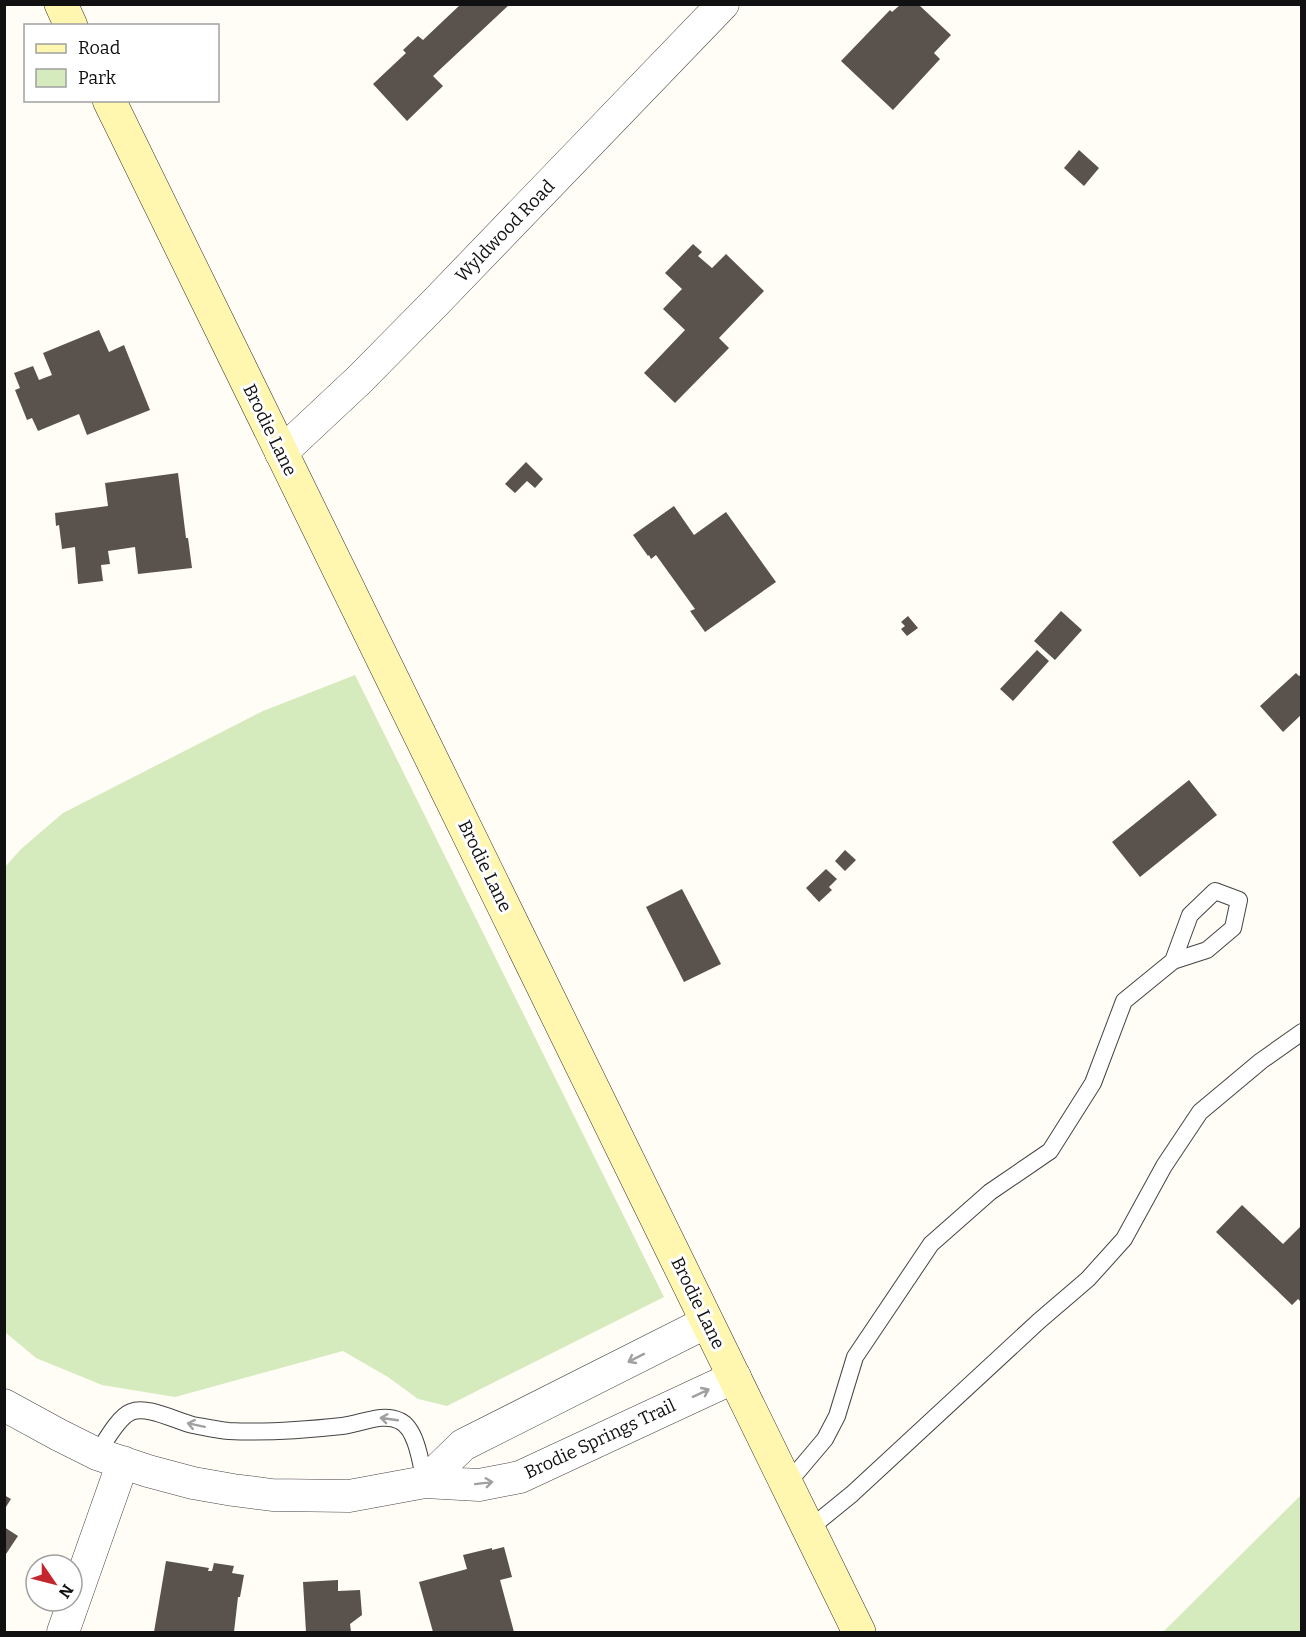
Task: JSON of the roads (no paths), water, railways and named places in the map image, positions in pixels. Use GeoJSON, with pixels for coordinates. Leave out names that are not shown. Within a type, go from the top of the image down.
{"type":"FeatureCollection","features":[{"type":"Feature","properties":{"kind":"main road"},"geometry":{"type":"LineString","coordinates":[[61,4],[70,24]]}},
{"type":"Feature","properties":{"kind":"main road","name":"Brodie Lane"},"geometry":{"type":"LineString","coordinates":[[110,102],[859,1632]]}},
{"type":"Feature","properties":{"kind":"street","name":"Wyldwood Road"},"geometry":{"type":"LineString","coordinates":[[281,453],[359,380],[434,304],[723,4]]}},
{"type":"Feature","properties":{"kind":"street"},"geometry":{"type":"LineString","coordinates":[[425,1482],[463,1445],[707,1322]]}},
{"type":"Feature","properties":{"kind":"street","name":"Brodie Springs Trail"},"geometry":{"type":"LineString","coordinates":[[4,1405],[59,1435],[110,1458],[194,1483],[272,1495],[350,1496],[425,1482],[479,1485],[520,1477],[735,1377]]}},
{"type":"Feature","properties":{"kind":"street"},"geometry":{"type":"LineString","coordinates":[[63,1632],[110,1458]]}},
{"type":"Feature","properties":{"kind":"lane"},"geometry":{"type":"LineString","coordinates":[[788,1484],[825,1439],[837,1416],[855,1357],[931,1244],[990,1192],[1050,1151],[1093,1083],[1124,1001],[1173,961]]}},
{"type":"Feature","properties":{"kind":"lane"},"geometry":{"type":"LineString","coordinates":[[809,1529],[852,1494],[1039,1321],[1088,1280],[1124,1239],[1164,1167],[1200,1112],[1261,1061],[1302,1032]]}},
{"type":"Feature","properties":{"kind":"lane"},"geometry":{"type":"LineString","coordinates":[[110,1458],[119,1422],[130,1412],[141,1410],[191,1425],[227,1431],[305,1429],[345,1425],[382,1417],[399,1420],[409,1427],[417,1446],[425,1482]]}}]}
